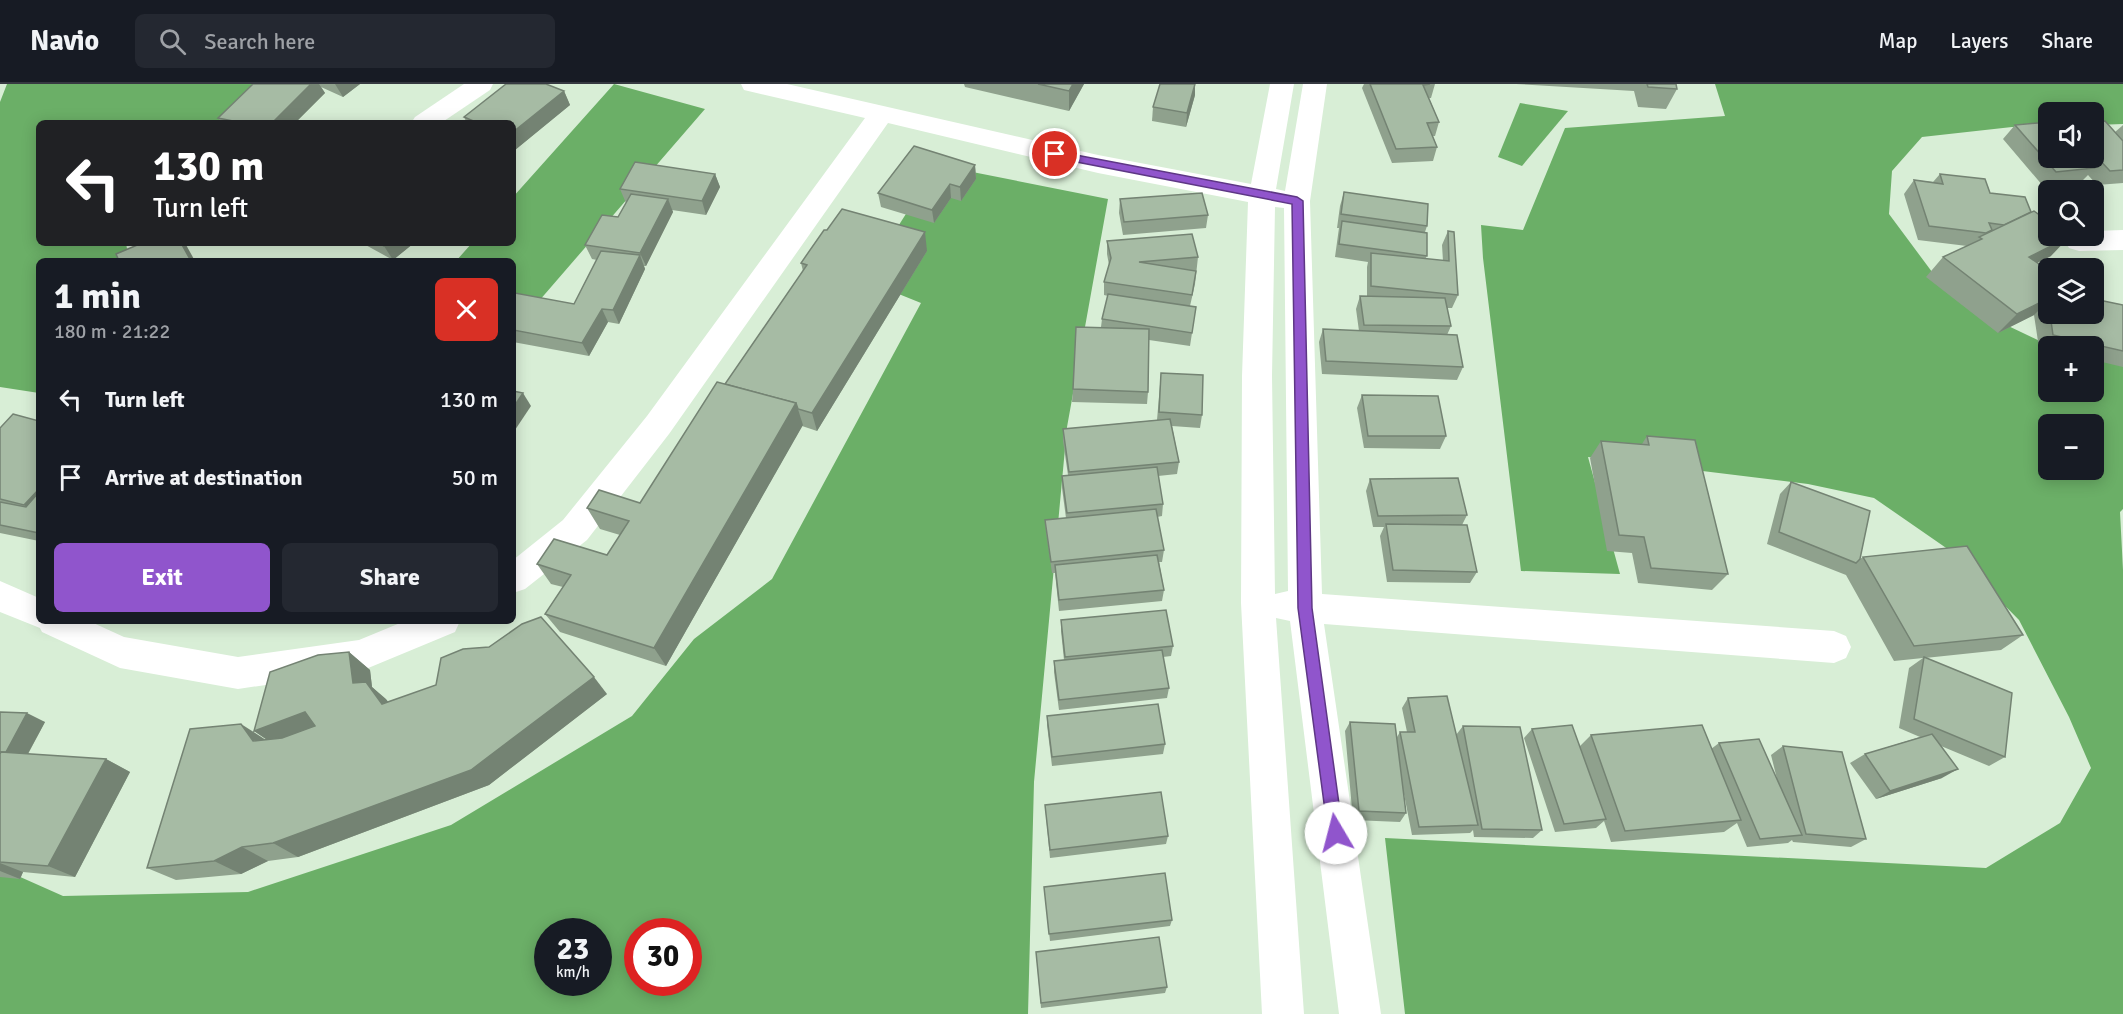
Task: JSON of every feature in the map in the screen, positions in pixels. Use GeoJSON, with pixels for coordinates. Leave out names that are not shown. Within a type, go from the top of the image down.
{"type":"FeatureCollection","features":[{"type":"Feature","properties":{"kind":"street"},"geometry":{"type":"LineString","coordinates":[[427,120],[481,84]]}},
{"type":"Feature","properties":{"kind":"street"},"geometry":{"type":"LineString","coordinates":[[753,84],[1098,164],[1297,201]]}},
{"type":"Feature","properties":{"kind":"street"},"geometry":{"type":"LineString","coordinates":[[1282,84],[1262,195],[1257,376],[1258,603],[1283,1014]]}},
{"type":"Feature","properties":{"kind":"street"},"geometry":{"type":"LineString","coordinates":[[1315,84],[1297,201],[1305,608],[1360,1014]]}},
{"type":"Feature","properties":{"kind":"street"},"geometry":{"type":"LineString","coordinates":[[516,577],[575,530],[658,424],[881,115]]}},
{"type":"Feature","properties":{"kind":"street"},"geometry":{"type":"LineString","coordinates":[[2104,240],[2123,240]]}},
{"type":"Feature","properties":{"kind":"street"},"geometry":{"type":"LineString","coordinates":[[0,596],[36,613]]}},
{"type":"Feature","properties":{"kind":"street"},"geometry":{"type":"LineString","coordinates":[[1258,603],[1834,647]]}},
{"type":"Feature","properties":{"kind":"street"},"geometry":{"type":"LineString","coordinates":[[60,624],[120,652],[238,673],[361,655],[436,624]]}},
{"type":"Feature","properties":{"kind":"shaded area"},"geometry":{"type":"Polygon","coordinates":[[[7,84],[281,84],[236,120],[36,120],[36,246],[126,246],[128,258],[36,258],[36,393],[0,387],[0,102],[7,84]]]}},
{"type":"Feature","properties":{"kind":"shaded area"},"geometry":{"type":"Polygon","coordinates":[[[614,84],[705,109],[516,328],[516,258],[459,258],[469,246],[516,246],[516,194],[614,84]]]}},
{"type":"Feature","properties":{"kind":"shaded area"},"geometry":{"type":"Polygon","coordinates":[[[1715,84],[2123,84],[2123,124],[2104,125],[2104,102],[2038,102],[2038,126],[1922,137],[1892,171],[1889,214],[1938,280],[1981,313],[2038,340],[2038,402],[2104,402],[2104,361],[2123,366],[2123,509],[2120,512],[2123,570],[2123,1014],[1405,1014],[1385,838],[1986,868],[2060,823],[2091,768],[2069,717],[2019,620],[1952,552],[1874,498],[1808,484],[1588,457],[1620,574],[1521,571],[1483,258],[1481,225],[1523,230],[1565,128],[1725,116],[1715,84]]]}},
{"type":"Feature","properties":{"kind":"shaded area"},"geometry":{"type":"Polygon","coordinates":[[[1520,103],[1568,111],[1522,166],[1498,157],[1520,103]]]}},
{"type":"Feature","properties":{"kind":"shaded area"},"geometry":{"type":"Polygon","coordinates":[[[937,165],[1108,199],[1067,427],[1034,782],[1028,1014],[0,1014],[0,868],[63,896],[248,892],[451,825],[632,716],[694,639],[772,579],[921,303],[864,280],[937,165]]]}},
{"type":"Feature","properties":{"kind":"building"},"geometry":{"type":"Polygon","coordinates":[[[253,84],[311,84],[275,120],[218,118],[253,84]]]}},
{"type":"Feature","properties":{"kind":"building"},"geometry":{"type":"Polygon","coordinates":[[[506,84],[546,84],[564,91],[516,130],[516,120],[471,120],[464,117],[506,84]]]}},
{"type":"Feature","properties":{"kind":"building"},"geometry":{"type":"Polygon","coordinates":[[[1038,84],[1073,84],[1069,91],[1038,84]]]}},
{"type":"Feature","properties":{"kind":"building"},"geometry":{"type":"Polygon","coordinates":[[[1160,84],[1195,84],[1187,113],[1153,107],[1160,84]]]}},
{"type":"Feature","properties":{"kind":"building"},"geometry":{"type":"Polygon","coordinates":[[[1370,84],[1430,84],[1423,85],[1439,122],[1427,123],[1437,147],[1396,149],[1370,84]]]}},
{"type":"Feature","properties":{"kind":"building"},"geometry":{"type":"Polygon","coordinates":[[[1647,84],[1676,84],[1677,89],[1648,87],[1647,84]]]}},
{"type":"Feature","properties":{"kind":"building"},"geometry":{"type":"Polygon","coordinates":[[[2104,121],[2123,141],[2123,170],[2110,171],[2104,165],[2104,121]]]}},
{"type":"Feature","properties":{"kind":"building"},"geometry":{"type":"Polygon","coordinates":[[[2038,123],[2038,151],[2015,125],[2038,123]]]}},
{"type":"Feature","properties":{"kind":"building"},"geometry":{"type":"Polygon","coordinates":[[[914,146],[975,165],[960,187],[950,184],[932,210],[878,193],[914,146]]]}},
{"type":"Feature","properties":{"kind":"building"},"geometry":{"type":"Polygon","coordinates":[[[635,162],[715,174],[702,201],[620,189],[635,162]]]}},
{"type":"Feature","properties":{"kind":"building"},"geometry":{"type":"Polygon","coordinates":[[[2053,168],[2094,168],[2056,172],[2053,168]]]}},
{"type":"Feature","properties":{"kind":"building"},"geometry":{"type":"Polygon","coordinates":[[[1940,174],[1985,179],[1990,193],[2025,197],[2031,212],[2004,225],[1989,223],[1992,230],[1986,233],[1929,226],[1914,180],[1943,184],[1940,174]]]}},
{"type":"Feature","properties":{"kind":"building"},"geometry":{"type":"Polygon","coordinates":[[[1344,192],[1428,204],[1427,226],[1341,214],[1344,192]]]}},
{"type":"Feature","properties":{"kind":"building"},"geometry":{"type":"Polygon","coordinates":[[[1202,193],[1208,215],[1124,222],[1120,199],[1202,193]]]}},
{"type":"Feature","properties":{"kind":"building"},"geometry":{"type":"Polygon","coordinates":[[[631,194],[668,199],[640,253],[585,245],[602,215],[618,217],[631,194]]]}},
{"type":"Feature","properties":{"kind":"building"},"geometry":{"type":"Polygon","coordinates":[[[842,209],[925,232],[812,413],[798,409],[796,403],[725,384],[807,265],[801,263],[842,209]]]}},
{"type":"Feature","properties":{"kind":"building"},"geometry":{"type":"Polygon","coordinates":[[[2034,211],[2038,214],[2038,246],[2051,246],[2029,257],[2038,263],[2038,304],[2017,314],[1943,257],[1982,239],[1979,237],[2034,211]]]}},
{"type":"Feature","properties":{"kind":"building"},"geometry":{"type":"Polygon","coordinates":[[[1342,221],[1427,233],[1427,256],[1339,244],[1342,221]]]}},
{"type":"Feature","properties":{"kind":"building"},"geometry":{"type":"Polygon","coordinates":[[[1448,231],[1454,232],[1458,295],[1371,286],[1371,253],[1449,261],[1448,231]]]}},
{"type":"Feature","properties":{"kind":"building"},"geometry":{"type":"Polygon","coordinates":[[[1192,234],[1198,257],[1139,262],[1196,271],[1192,295],[1104,282],[1111,258],[1107,241],[1192,234]]]}},
{"type":"Feature","properties":{"kind":"building"},"geometry":{"type":"Polygon","coordinates":[[[135,246],[183,246],[189,258],[118,258],[116,254],[135,246]]]}},
{"type":"Feature","properties":{"kind":"building"},"geometry":{"type":"Polygon","coordinates":[[[601,251],[640,255],[613,310],[602,309],[582,343],[516,331],[516,293],[574,304],[601,251]]]}},
{"type":"Feature","properties":{"kind":"building"},"geometry":{"type":"Polygon","coordinates":[[[1108,294],[1196,307],[1192,333],[1102,319],[1108,294]]]}},
{"type":"Feature","properties":{"kind":"building"},"geometry":{"type":"Polygon","coordinates":[[[1360,296],[1445,298],[1451,326],[1364,325],[1360,296]]]}},
{"type":"Feature","properties":{"kind":"building"},"geometry":{"type":"Polygon","coordinates":[[[2104,301],[2123,305],[2123,351],[2104,347],[2104,336],[2053,335],[2051,324],[2104,324],[2104,301]]]}},
{"type":"Feature","properties":{"kind":"building"},"geometry":{"type":"Polygon","coordinates":[[[1076,327],[1149,329],[1148,392],[1073,389],[1076,327]]]}},
{"type":"Feature","properties":{"kind":"building"},"geometry":{"type":"Polygon","coordinates":[[[1323,329],[1457,335],[1463,367],[1326,361],[1323,329]]]}},
{"type":"Feature","properties":{"kind":"building"},"geometry":{"type":"Polygon","coordinates":[[[1161,373],[1203,375],[1202,415],[1159,412],[1161,373]]]}},
{"type":"Feature","properties":{"kind":"building"},"geometry":{"type":"Polygon","coordinates":[[[717,382],[796,403],[654,648],[545,614],[571,575],[537,564],[554,539],[607,555],[629,521],[587,508],[599,490],[640,503],[717,382]]]}},
{"type":"Feature","properties":{"kind":"building"},"geometry":{"type":"Polygon","coordinates":[[[516,392],[523,393],[516,404],[516,392]]]}},
{"type":"Feature","properties":{"kind":"building"},"geometry":{"type":"Polygon","coordinates":[[[1362,395],[1438,396],[1446,436],[1368,436],[1362,395]]]}},
{"type":"Feature","properties":{"kind":"building"},"geometry":{"type":"Polygon","coordinates":[[[13,414],[36,420],[36,492],[24,505],[0,499],[0,428],[13,414]]]}},
{"type":"Feature","properties":{"kind":"building"},"geometry":{"type":"Polygon","coordinates":[[[1170,419],[1179,462],[1069,472],[1063,429],[1170,419]]]}},
{"type":"Feature","properties":{"kind":"building"},"geometry":{"type":"Polygon","coordinates":[[[1647,436],[1695,440],[1728,574],[1651,568],[1644,537],[1619,535],[1601,441],[1649,445],[1647,436]]]}},
{"type":"Feature","properties":{"kind":"building"},"geometry":{"type":"Polygon","coordinates":[[[1157,467],[1163,504],[1067,513],[1062,476],[1157,467]]]}},
{"type":"Feature","properties":{"kind":"building"},"geometry":{"type":"Polygon","coordinates":[[[1458,478],[1467,515],[1378,516],[1370,479],[1458,478]]]}},
{"type":"Feature","properties":{"kind":"building"},"geometry":{"type":"Polygon","coordinates":[[[1791,482],[1870,511],[1860,559],[1856,563],[1779,532],[1791,482]]]}},
{"type":"Feature","properties":{"kind":"building"},"geometry":{"type":"Polygon","coordinates":[[[36,495],[36,532],[0,525],[0,502],[26,507],[36,495]]]}},
{"type":"Feature","properties":{"kind":"building"},"geometry":{"type":"Polygon","coordinates":[[[1156,509],[1164,550],[1051,562],[1045,520],[1156,509]]]}},
{"type":"Feature","properties":{"kind":"building"},"geometry":{"type":"Polygon","coordinates":[[[1386,524],[1467,525],[1477,572],[1393,570],[1386,524]]]}},
{"type":"Feature","properties":{"kind":"building"},"geometry":{"type":"Polygon","coordinates":[[[1967,546],[2023,635],[1914,646],[1863,557],[1967,546]]]}},
{"type":"Feature","properties":{"kind":"building"},"geometry":{"type":"Polygon","coordinates":[[[1157,555],[1164,590],[1059,600],[1055,565],[1157,555]]]}},
{"type":"Feature","properties":{"kind":"building"},"geometry":{"type":"Polygon","coordinates":[[[1166,610],[1173,646],[1065,657],[1061,620],[1166,610]]]}},
{"type":"Feature","properties":{"kind":"building"},"geometry":{"type":"Polygon","coordinates":[[[541,617],[594,677],[471,770],[273,843],[242,847],[214,861],[147,868],[190,729],[241,724],[253,741],[282,738],[315,726],[305,712],[254,731],[270,672],[318,655],[349,652],[353,683],[366,682],[382,704],[436,685],[441,658],[463,649],[489,647],[522,624],[541,617]]]}},
{"type":"Feature","properties":{"kind":"building"},"geometry":{"type":"Polygon","coordinates":[[[1162,650],[1169,688],[1059,700],[1054,661],[1162,650]]]}},
{"type":"Feature","properties":{"kind":"building"},"geometry":{"type":"Polygon","coordinates":[[[1924,657],[2012,693],[2005,757],[1914,719],[1924,657]]]}},
{"type":"Feature","properties":{"kind":"building"},"geometry":{"type":"Polygon","coordinates":[[[1447,696],[1478,825],[1419,827],[1400,732],[1415,732],[1408,698],[1447,696]]]}},
{"type":"Feature","properties":{"kind":"building"},"geometry":{"type":"Polygon","coordinates":[[[1158,704],[1165,744],[1052,757],[1047,716],[1158,704]]]}},
{"type":"Feature","properties":{"kind":"building"},"geometry":{"type":"Polygon","coordinates":[[[0,712],[27,713],[6,752],[0,754],[0,712]]]}},
{"type":"Feature","properties":{"kind":"building"},"geometry":{"type":"Polygon","coordinates":[[[1350,722],[1395,724],[1406,813],[1359,811],[1350,722]]]}},
{"type":"Feature","properties":{"kind":"building"},"geometry":{"type":"Polygon","coordinates":[[[1572,725],[1606,819],[1564,824],[1532,729],[1572,725]]]}},
{"type":"Feature","properties":{"kind":"building"},"geometry":{"type":"Polygon","coordinates":[[[1702,725],[1741,820],[1625,831],[1591,735],[1702,725]]]}},
{"type":"Feature","properties":{"kind":"building"},"geometry":{"type":"Polygon","coordinates":[[[1463,726],[1520,727],[1542,830],[1482,829],[1463,726]]]}},
{"type":"Feature","properties":{"kind":"building"},"geometry":{"type":"Polygon","coordinates":[[[1932,734],[1958,769],[1890,791],[1865,754],[1932,734]]]}},
{"type":"Feature","properties":{"kind":"building"},"geometry":{"type":"Polygon","coordinates":[[[1759,739],[1802,835],[1760,839],[1719,743],[1759,739]]]}},
{"type":"Feature","properties":{"kind":"building"},"geometry":{"type":"Polygon","coordinates":[[[1783,746],[1842,752],[1866,839],[1806,834],[1783,746]]]}},
{"type":"Feature","properties":{"kind":"building"},"geometry":{"type":"Polygon","coordinates":[[[1,752],[106,759],[48,866],[0,862],[1,752]]]}},
{"type":"Feature","properties":{"kind":"building"},"geometry":{"type":"Polygon","coordinates":[[[1161,792],[1168,836],[1050,850],[1045,805],[1161,792]]]}},
{"type":"Feature","properties":{"kind":"building"},"geometry":{"type":"Polygon","coordinates":[[[1165,873],[1172,920],[1049,934],[1044,887],[1165,873]]]}},
{"type":"Feature","properties":{"kind":"building"},"geometry":{"type":"Polygon","coordinates":[[[1159,937],[1167,987],[1041,1003],[1036,952],[1159,937]]]}},
{"type":"Feature","properties":{"kind":"route"},"geometry":{"type":"LineString","coordinates":[[1055,154],[1297,201],[1305,608],[1336,833]]}}]}
